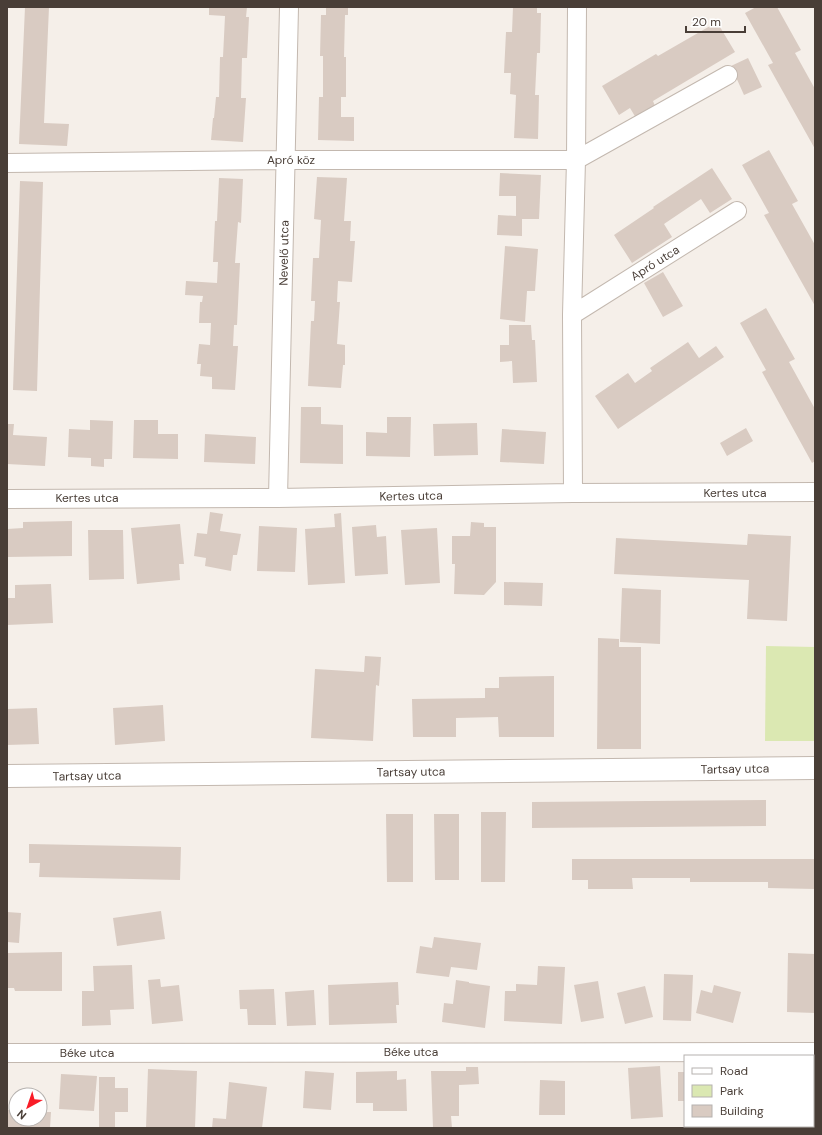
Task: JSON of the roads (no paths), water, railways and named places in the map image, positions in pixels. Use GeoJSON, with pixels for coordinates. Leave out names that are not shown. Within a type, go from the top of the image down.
{"type":"FeatureCollection","features":[{"type":"Feature","properties":{"kind":"street","name":"Nevelő utca"},"geometry":{"type":"LineString","coordinates":[[278,498],[289,7]]}},
{"type":"Feature","properties":{"kind":"street"},"geometry":{"type":"LineString","coordinates":[[573,494],[572,315],[581,9]]}},
{"type":"Feature","properties":{"kind":"street"},"geometry":{"type":"LineString","coordinates":[[576,160],[728,75]]}},
{"type":"Feature","properties":{"kind":"street","name":"Apró köz"},"geometry":{"type":"LineString","coordinates":[[7,163],[286,160],[576,160]]}},
{"type":"Feature","properties":{"kind":"street","name":"Apró utca"},"geometry":{"type":"LineString","coordinates":[[572,315],[737,211]]}},
{"type":"Feature","properties":{"kind":"street","name":"Kertes utca"},"geometry":{"type":"LineString","coordinates":[[7,498],[278,498],[815,492]]}},
{"type":"Feature","properties":{"kind":"street","name":"Tartsay utca"},"geometry":{"type":"LineString","coordinates":[[7,776],[815,768]]}},
{"type":"Feature","properties":{"kind":"street","name":"Béke utca"},"geometry":{"type":"LineString","coordinates":[[7,1053],[815,1052]]}}]}
